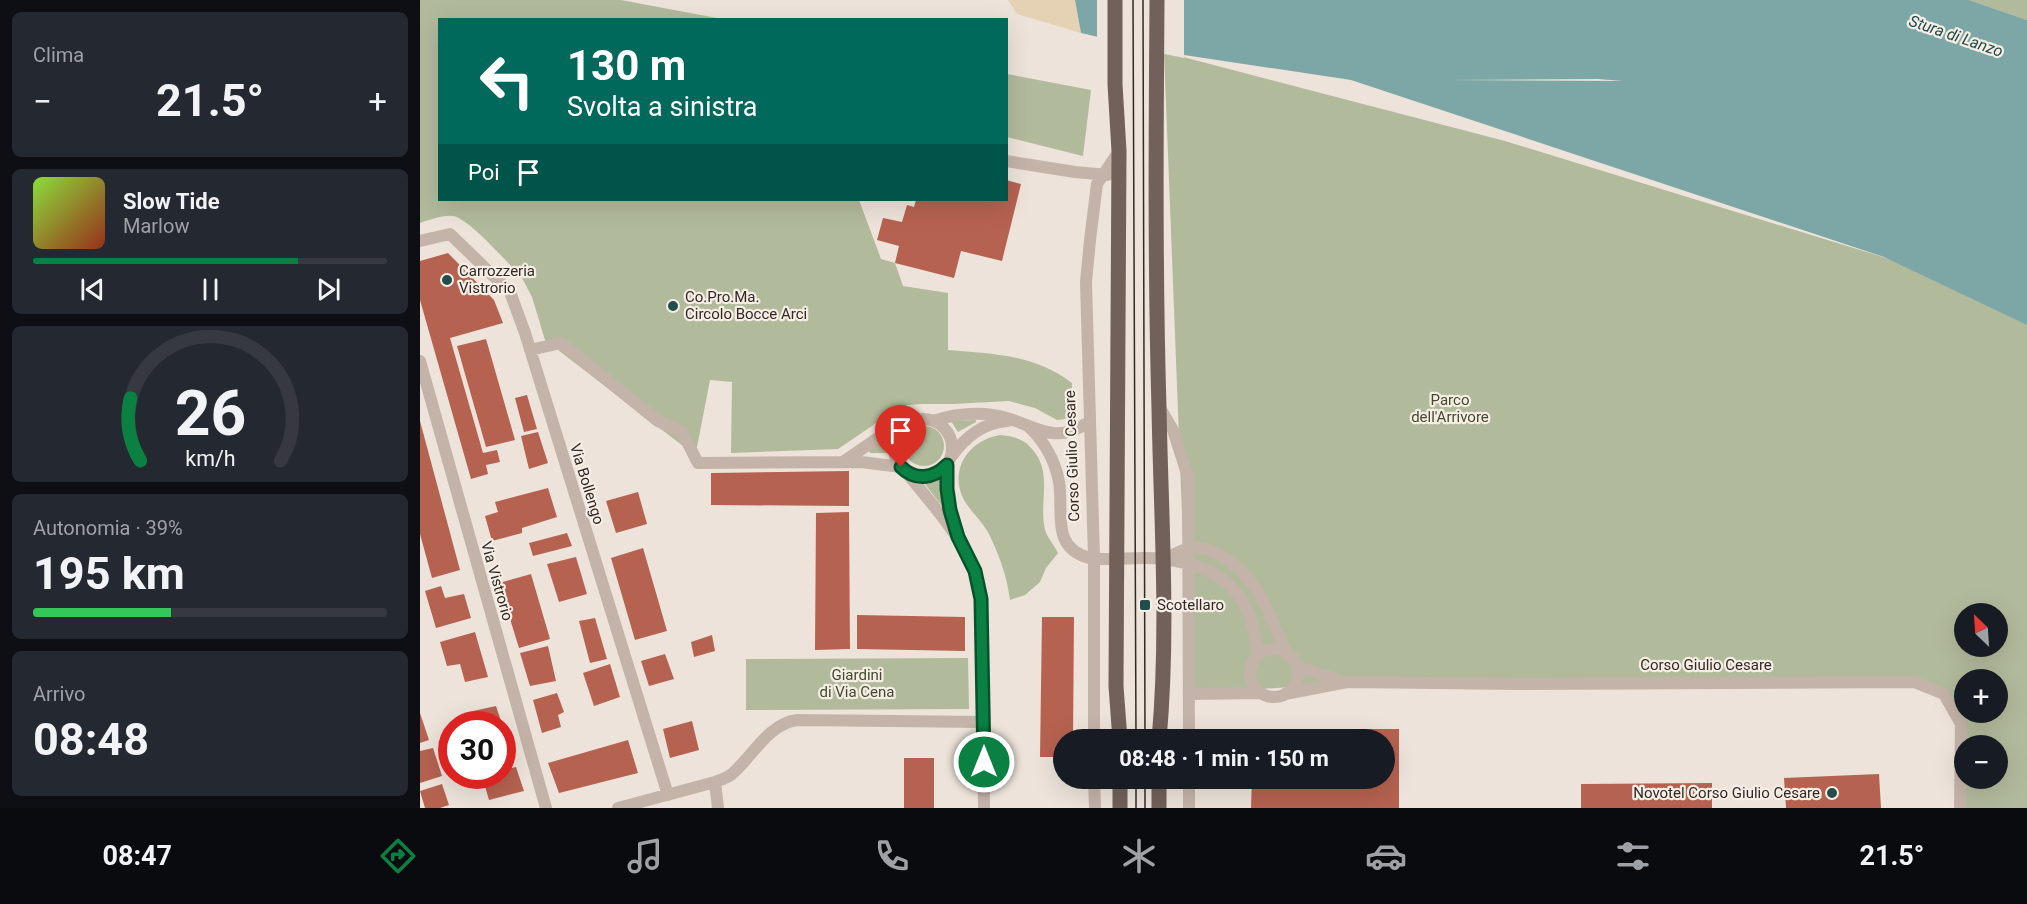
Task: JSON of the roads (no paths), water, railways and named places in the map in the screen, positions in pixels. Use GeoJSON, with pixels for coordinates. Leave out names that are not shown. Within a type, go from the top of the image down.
{"type":"FeatureCollection","features":[{"type":"Feature","properties":{"kind":"main road","name":"Corso Giulio Cesare"},"geometry":{"type":"LineString","coordinates":[[1115,0],[1115,84],[1119,151],[1111,175],[1116,686],[1119,729]]}},
{"type":"Feature","properties":{"kind":"main road"},"geometry":{"type":"LineString","coordinates":[[1157,0],[1158,406],[1164,559],[1161,729]]}},
{"type":"Feature","properties":{"kind":"main road"},"geometry":{"type":"LineString","coordinates":[[1120,789],[1120,808]]}},
{"type":"Feature","properties":{"kind":"main road"},"geometry":{"type":"LineString","coordinates":[[1159,789],[1159,808]]}},
{"type":"Feature","properties":{"kind":"street"},"geometry":{"type":"LineString","coordinates":[[1008,161],[1111,175]]}},
{"type":"Feature","properties":{"kind":"street","name":"Corso Giulio Cesare"},"geometry":{"type":"LineString","coordinates":[[1094,729],[1094,558],[1087,273],[1097,184],[1111,175]]}},
{"type":"Feature","properties":{"kind":"street","name":"Via Bollengo"},"geometry":{"type":"LineString","coordinates":[[420,241],[450,234],[510,292],[668,795]]}},
{"type":"Feature","properties":{"kind":"street"},"geometry":{"type":"LineString","coordinates":[[530,350],[561,343],[658,421],[682,432],[698,463],[876,462],[903,469],[913,476],[928,477],[949,462],[963,441],[975,432],[990,424],[1012,421]]}},
{"type":"Feature","properties":{"kind":"street","name":"Via Vistrorio"},"geometry":{"type":"LineString","coordinates":[[420,361],[546,808]]}},
{"type":"Feature","properties":{"kind":"street"},"geometry":{"type":"LineString","coordinates":[[1158,406],[1173,430],[1188,477],[1189,729]]}},
{"type":"Feature","properties":{"kind":"street"},"geometry":{"type":"LineString","coordinates":[[933,421],[966,414],[994,415],[1058,435],[1074,432],[1089,423]]}},
{"type":"Feature","properties":{"kind":"street"},"geometry":{"type":"LineString","coordinates":[[843,462],[888,431],[918,420],[940,424],[952,443],[948,502],[958,537],[975,571],[981,599],[984,808]]}},
{"type":"Feature","properties":{"kind":"street"},"geometry":{"type":"LineString","coordinates":[[904,426],[894,446],[897,461],[958,537]]}},
{"type":"Feature","properties":{"kind":"street"},"geometry":{"type":"LineString","coordinates":[[1028,426],[1041,438],[1054,465],[1059,486],[1060,524],[1066,543],[1079,554],[1094,558],[1164,559],[1212,571],[1233,588],[1250,616],[1256,633],[1257,655]]}},
{"type":"Feature","properties":{"kind":"street"},"geometry":{"type":"LineString","coordinates":[[1164,559],[1189,548],[1199,548],[1215,552],[1234,563],[1247,575],[1260,593],[1286,652],[1297,667],[1296,680],[1285,694],[1272,696],[1261,693],[1189,694]]}},
{"type":"Feature","properties":{"kind":"street"},"geometry":{"type":"LineString","coordinates":[[1261,693],[1252,684],[1250,672],[1253,660],[1257,655],[1268,650],[1286,652]]}},
{"type":"Feature","properties":{"kind":"street","name":"Corso Giulio Cesare"},"geometry":{"type":"LineString","coordinates":[[1297,667],[1347,682]]}},
{"type":"Feature","properties":{"kind":"street","name":"Corso Giulio Cesare"},"geometry":{"type":"LineString","coordinates":[[1285,694],[1347,682],[1519,684],[1914,682],[1944,694],[1961,724],[1960,808]]}},
{"type":"Feature","properties":{"kind":"street"},"geometry":{"type":"LineString","coordinates":[[618,808],[715,782],[729,776],[775,729],[786,722],[797,720],[984,722]]}},
{"type":"Feature","properties":{"kind":"street"},"geometry":{"type":"LineString","coordinates":[[715,782],[718,808]]}},
{"type":"Feature","properties":{"kind":"street"},"geometry":{"type":"LineString","coordinates":[[1095,789],[1095,808]]}},
{"type":"Feature","properties":{"kind":"street"},"geometry":{"type":"LineString","coordinates":[[1189,789],[1189,808]]}},
{"type":"Feature","properties":{"kind":"water","name":"Stura di Lanzo"},"geometry":{"type":"Polygon","coordinates":[[[1075,0],[1969,0],[2027,20],[2027,325],[1884,257],[1351,80],[1164,52],[1081,33],[1075,0]],[[1598,79],[1449,80],[1623,81],[1598,79]]]}},
{"type":"Feature","properties":{"kind":"tram line"},"geometry":{"type":"LineString","coordinates":[[1133,0],[1136,729]]}},
{"type":"Feature","properties":{"kind":"tram line"},"geometry":{"type":"LineString","coordinates":[[1143,0],[1145,729]]}},
{"type":"Feature","properties":{"kind":"tram line"},"geometry":{"type":"LineString","coordinates":[[1136,789],[1136,808]]}},
{"type":"Feature","properties":{"kind":"tram line"},"geometry":{"type":"LineString","coordinates":[[1145,789],[1145,808]]}},
{"type":"Feature","properties":{"kind":"place","name":"Carrozzeria Vistrorio"},"geometry":{"type":"Point","coordinates":[447,280]}},
{"type":"Feature","properties":{"kind":"place","name":"Co.Pro.Ma. Circolo Bocce Arci"},"geometry":{"type":"Point","coordinates":[673,306]}},
{"type":"Feature","properties":{"kind":"place","name":"Scotellaro"},"geometry":{"type":"Point","coordinates":[1145,605]}},
{"type":"Feature","properties":{"kind":"place","name":"Novotel Corso Giulio Cesare"},"geometry":{"type":"Point","coordinates":[1832,793]}},
{"type":"Feature","properties":{"kind":"park label","name":"Parco dell'Arrivore"},"geometry":{"type":"Point","coordinates":[1450,408]}},
{"type":"Feature","properties":{"kind":"park label","name":"Giardini di Via Cena"},"geometry":{"type":"Point","coordinates":[857,684]}}]}
